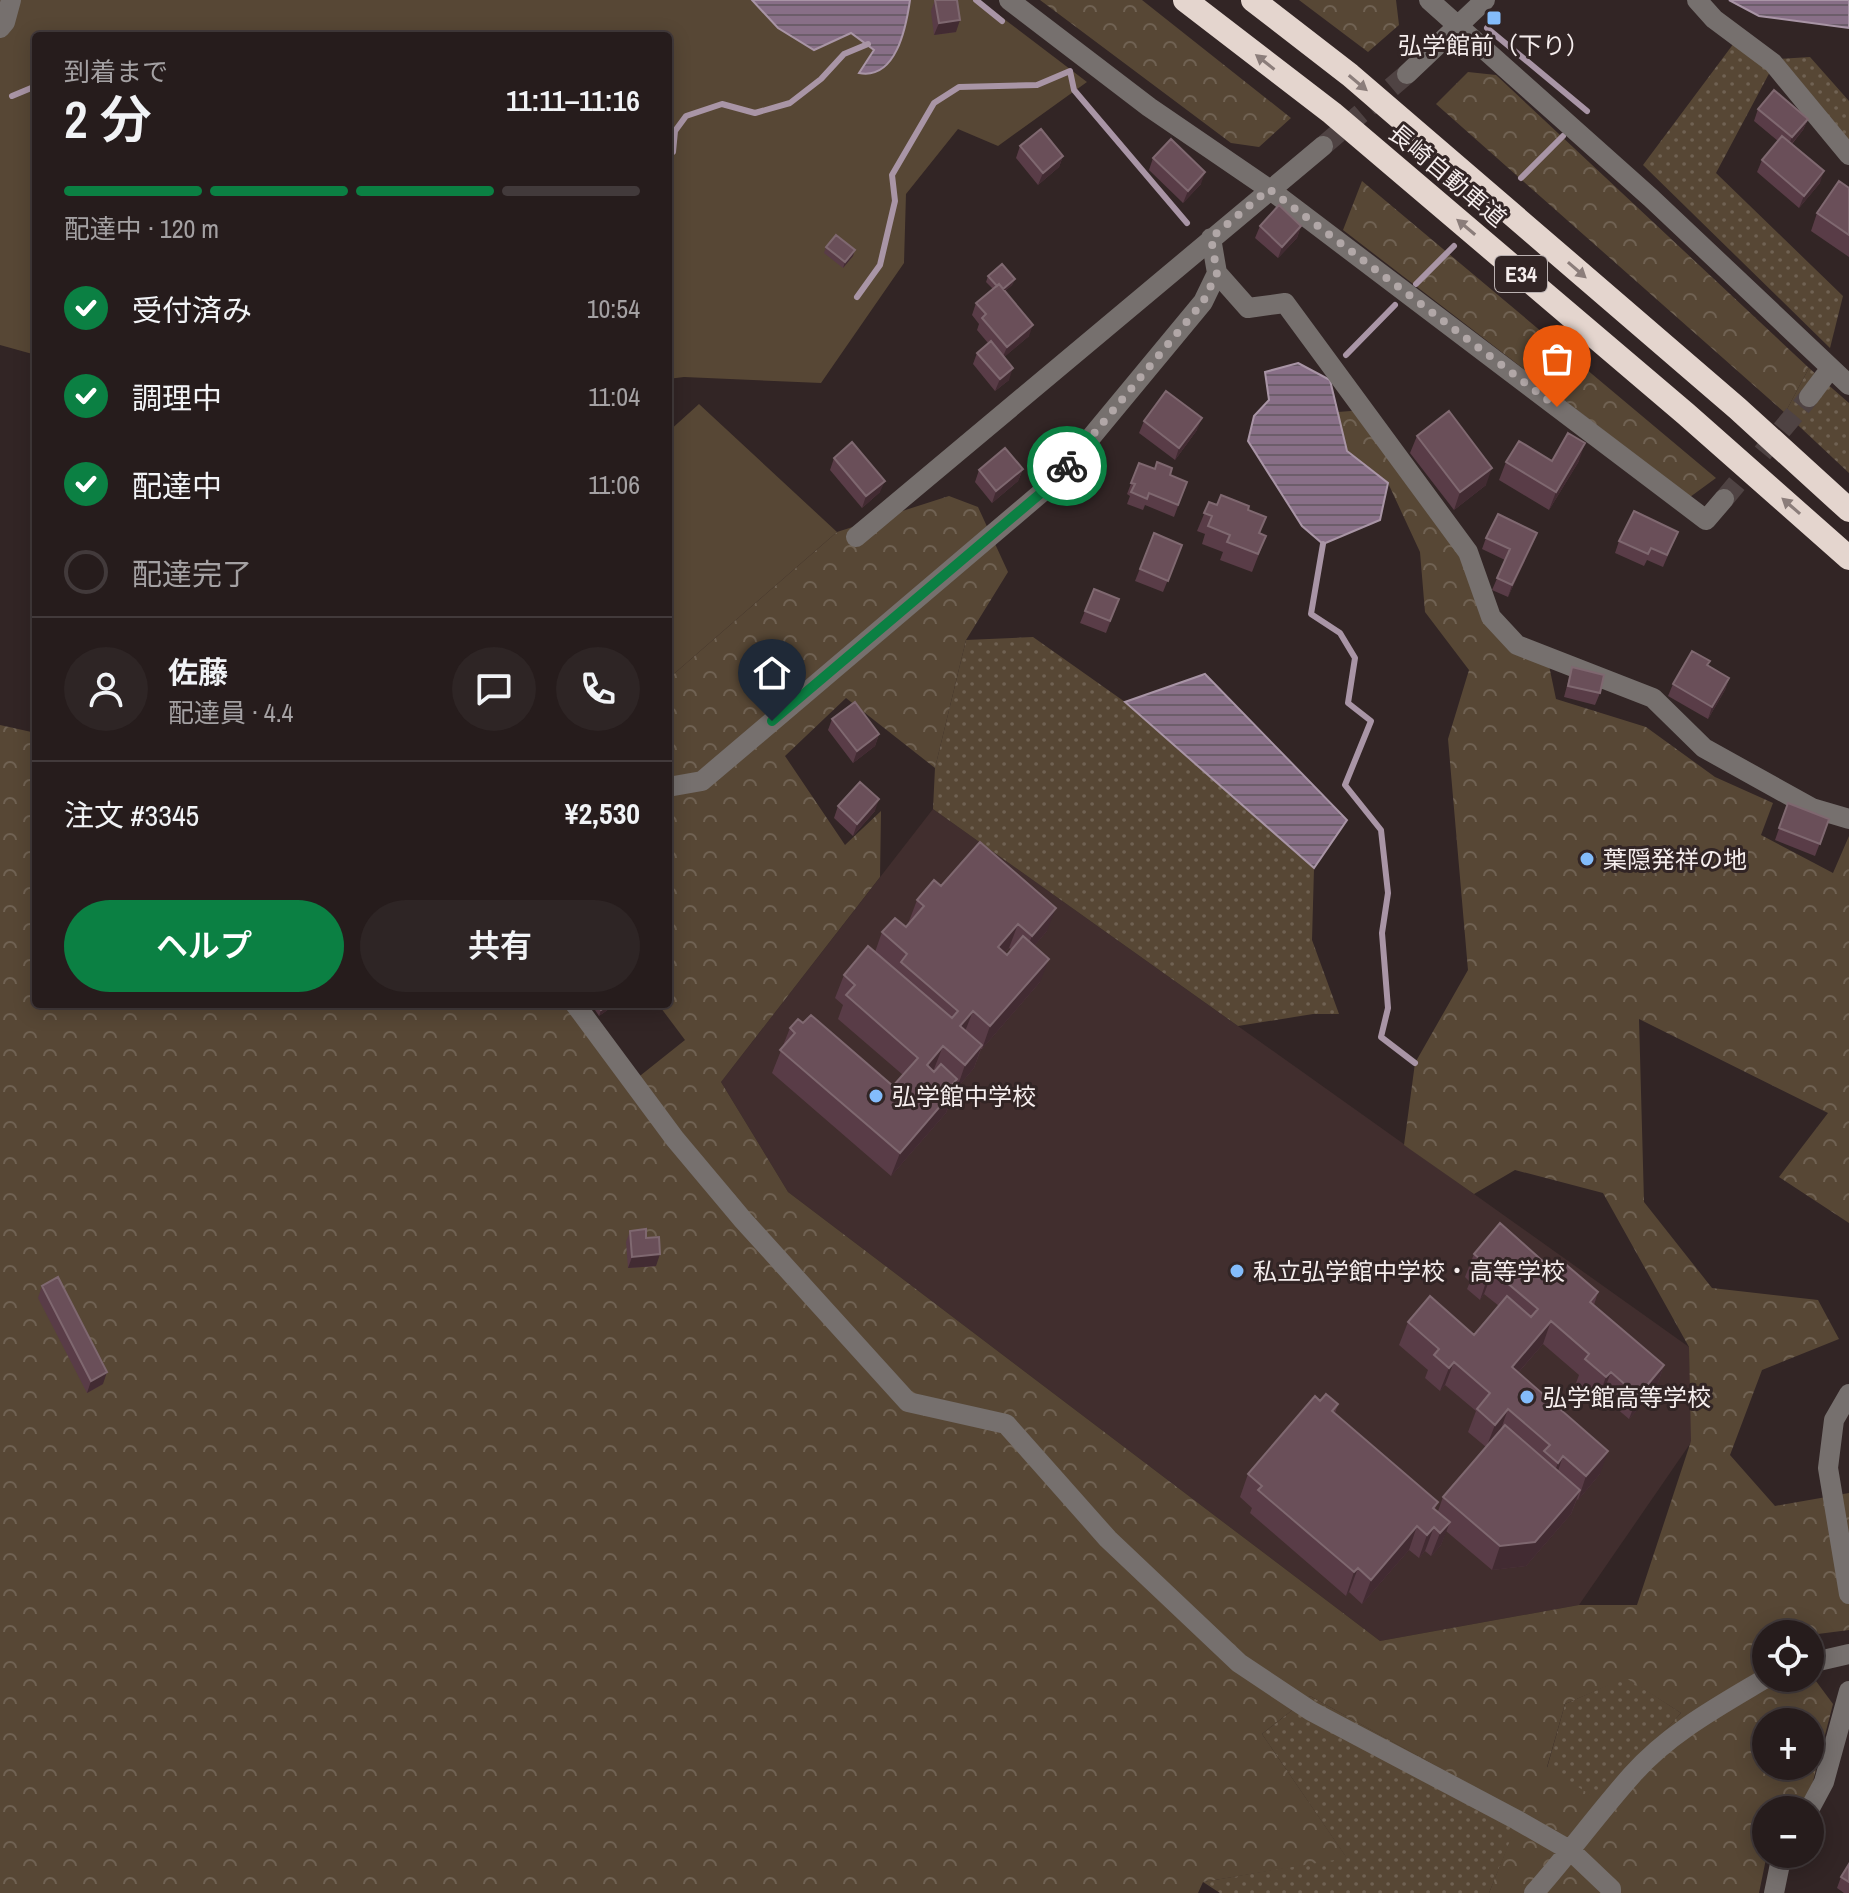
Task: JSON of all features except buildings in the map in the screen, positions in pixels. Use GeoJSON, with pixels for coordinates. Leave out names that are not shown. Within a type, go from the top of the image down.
{"type":"FeatureCollection","features":[{"type":"Feature","properties":{"kind":"highway","name":"長崎自動車道"},"geometry":{"type":"LineString","coordinates":[[1185,0],[1332,113],[1686,414],[1849,558]]}},
{"type":"Feature","properties":{"kind":"highway","name":"長崎自動車道"},"geometry":{"type":"LineString","coordinates":[[1253,0],[1362,86],[1737,408],[1849,510]]}},
{"type":"Feature","properties":{"kind":"street"},"geometry":{"type":"LineString","coordinates":[[0,28],[11,0]]}},
{"type":"Feature","properties":{"kind":"street"},"geometry":{"type":"LineString","coordinates":[[1009,0],[1149,107],[1269,189],[1706,520],[1724,499]]}},
{"type":"Feature","properties":{"kind":"street"},"geometry":{"type":"LineString","coordinates":[[1429,0],[1651,198],[1849,385]]}},
{"type":"Feature","properties":{"kind":"street"},"geometry":{"type":"LineString","coordinates":[[1407,74],[1485,0]]}},
{"type":"Feature","properties":{"kind":"street"},"geometry":{"type":"LineString","coordinates":[[1697,0],[1714,19],[1773,63],[1849,155]]}},
{"type":"Feature","properties":{"kind":"street"},"geometry":{"type":"LineString","coordinates":[[856,537],[1323,146]]}},
{"type":"Feature","properties":{"kind":"street"},"geometry":{"type":"LineString","coordinates":[[1211,238],[1217,273],[1248,308],[1285,303],[1468,552],[1491,617],[1517,645],[1653,698],[1704,748],[1812,808],[1849,819]]}},
{"type":"Feature","properties":{"kind":"street"},"geometry":{"type":"LineString","coordinates":[[672,786],[702,781],[1054,482],[1203,302],[1217,273]]}},
{"type":"Feature","properties":{"kind":"street"},"geometry":{"type":"LineString","coordinates":[[1809,397],[1830,369]]}},
{"type":"Feature","properties":{"kind":"street"},"geometry":{"type":"LineString","coordinates":[[578,1008],[675,1139],[908,1402],[1006,1424],[1108,1539],[1239,1663],[1311,1711],[1571,1851],[1611,1889],[1611,1893]]}},
{"type":"Feature","properties":{"kind":"street"},"geometry":{"type":"LineString","coordinates":[[1849,1394],[1834,1420],[1828,1468],[1849,1594]]}},
{"type":"Feature","properties":{"kind":"street"},"geometry":{"type":"LineString","coordinates":[[1824,1660],[1849,1654]]}},
{"type":"Feature","properties":{"kind":"street"},"geometry":{"type":"LineString","coordinates":[[1534,1893],[1633,1773],[1693,1721],[1752,1686]]}},
{"type":"Feature","properties":{"kind":"street"},"geometry":{"type":"LineString","coordinates":[[1816,1796],[1824,1782],[1849,1691]]}},
{"type":"Feature","properties":{"kind":"street"},"geometry":{"type":"LineString","coordinates":[[1774,1893],[1779,1868]]}},
{"type":"Feature","properties":{"kind":"shaded area"},"geometry":{"type":"Polygon","coordinates":[[[752,0],[910,0],[897,50],[882,68],[872,73],[859,73],[874,50],[851,33],[814,50],[778,28],[752,0]]]}},
{"type":"Feature","properties":{"kind":"shaded area"},"geometry":{"type":"Polygon","coordinates":[[[1729,0],[1849,0],[1849,28],[1759,16],[1729,0]]]}},
{"type":"Feature","properties":{"kind":"shaded area"},"geometry":{"type":"Polygon","coordinates":[[[1298,363],[1330,380],[1347,451],[1388,483],[1380,520],[1323,544],[1302,526],[1248,441],[1254,416],[1269,400],[1265,372],[1298,363]]]}},
{"type":"Feature","properties":{"kind":"shaded area"},"geometry":{"type":"Polygon","coordinates":[[[1205,674],[1347,820],[1314,868],[1125,702],[1205,674]]]}},
{"type":"Feature","properties":{"kind":"shaded area","name":"私立弘学館中学校・高等学校"},"geometry":{"type":"Polygon","coordinates":[[[933,809],[1689,1347],[1692,1441],[1579,1605],[1380,1641],[788,1192],[721,1082],[933,809]]]}},
{"type":"Feature","properties":{"kind":"green space"},"geometry":{"type":"Polygon","coordinates":[[[0,0],[979,0],[1087,82],[998,146],[958,129],[906,194],[904,263],[821,383],[672,378],[672,32],[32,32],[32,354],[0,345],[0,0]]]}},
{"type":"Feature","properties":{"kind":"green space"},"geometry":{"type":"Polygon","coordinates":[[[1040,0],[1142,0],[1291,118],[1259,147],[1231,143],[1040,0]]]}},
{"type":"Feature","properties":{"kind":"green space"},"geometry":{"type":"Polygon","coordinates":[[[1299,0],[1396,0],[1399,25],[1368,52],[1299,0]]]}},
{"type":"Feature","properties":{"kind":"green space"},"geometry":{"type":"Polygon","coordinates":[[[1737,39],[1772,68],[1716,173],[1843,296],[1830,348],[1643,165],[1737,39]]]}},
{"type":"Feature","properties":{"kind":"green space"},"geometry":{"type":"Polygon","coordinates":[[[1810,57],[1849,101],[1849,145],[1776,59],[1810,57]]]}},
{"type":"Feature","properties":{"kind":"green space"},"geometry":{"type":"Polygon","coordinates":[[[1468,72],[1496,75],[1809,368],[1785,413],[1436,104],[1468,72]]]}},
{"type":"Feature","properties":{"kind":"green space"},"geometry":{"type":"Polygon","coordinates":[[[1362,181],[1716,478],[1690,497],[1343,230],[1362,181]]]}},
{"type":"Feature","properties":{"kind":"green space"},"geometry":{"type":"Polygon","coordinates":[[[1809,368],[1849,403],[1849,473],[1785,413],[1809,368]]]}},
{"type":"Feature","properties":{"kind":"green space"},"geometry":{"type":"Polygon","coordinates":[[[699,404],[837,532],[672,676],[672,428],[699,404]]]}},
{"type":"Feature","properties":{"kind":"green space"},"geometry":{"type":"Polygon","coordinates":[[[1363,410],[1468,552],[1491,617],[1547,656],[1556,699],[1646,727],[1715,777],[1773,803],[1761,835],[1833,873],[1849,836],[1849,1223],[1779,1177],[1828,1113],[1639,1019],[1644,1202],[1712,1288],[1818,1300],[1839,1339],[1762,1370],[1730,1455],[1775,1506],[1849,1493],[1849,1630],[1824,1633],[1824,1620],[1752,1620],[1752,1692],[1824,1692],[1833,1704],[1824,1739],[1824,1708],[1752,1708],[1752,1780],[1813,1780],[1808,1796],[1752,1796],[1752,1868],[1764,1868],[1759,1893],[1489,1893],[1521,1813],[1310,1696],[1262,1734],[1347,1858],[1203,1882],[1198,1893],[0,1893],[0,725],[32,732],[32,1008],[568,1008],[626,1087],[685,1040],[661,1008],[672,1008],[672,676],[837,532],[949,496],[978,507],[1008,572],[966,640],[935,768],[846,698],[785,756],[845,845],[881,811],[880,877],[721,1082],[788,1192],[1380,1641],[1579,1605],[1637,1605],[1691,1441],[1689,1347],[1603,1193],[1515,1170],[1474,1194],[1404,1145],[1415,1063],[1468,970],[1448,739],[1469,670],[1425,612],[1420,552],[1388,483],[1347,451],[1338,412],[1363,410]],[[1626,1678],[1565,1704],[1547,1767],[1600,1801],[1681,1713],[1626,1678]]]}},
{"type":"Feature","properties":{"kind":"green space"},"geometry":{"type":"Polygon","coordinates":[[[1033,637],[1125,702],[1314,868],[1312,940],[1339,1014],[1313,1014],[1238,1026],[933,809],[935,768],[966,640],[1033,637]]]}},
{"type":"Feature","properties":{"kind":"green space"},"geometry":{"type":"Polygon","coordinates":[[[1626,1677],[1681,1713],[1600,1802],[1547,1768],[1565,1704],[1626,1677]]]}},
{"type":"Feature","properties":{"kind":"green space"},"geometry":{"type":"Polygon","coordinates":[[[1310,1696],[1522,1813],[1489,1893],[1220,1893],[1203,1882],[1346,1857],[1262,1734],[1310,1696]]]}},
{"type":"Feature","properties":{"kind":"waterway"},"geometry":{"type":"LineString","coordinates":[[976,0],[1002,21]]}},
{"type":"Feature","properties":{"kind":"waterway"},"geometry":{"type":"LineString","coordinates":[[1487,28],[1587,111]]}},
{"type":"Feature","properties":{"kind":"waterway"},"geometry":{"type":"LineString","coordinates":[[672,153],[675,131],[686,116],[722,104],[755,113],[790,103],[821,79],[844,54],[868,44]]}},
{"type":"Feature","properties":{"kind":"waterway"},"geometry":{"type":"LineString","coordinates":[[857,297],[880,265],[895,201],[892,175],[934,103],[959,87],[1037,85],[1070,71],[1074,90],[1187,223]]}},
{"type":"Feature","properties":{"kind":"waterway"},"geometry":{"type":"LineString","coordinates":[[12,96],[32,88]]}},
{"type":"Feature","properties":{"kind":"waterway"},"geometry":{"type":"LineString","coordinates":[[1521,178],[1563,136]]}},
{"type":"Feature","properties":{"kind":"waterway"},"geometry":{"type":"LineString","coordinates":[[1416,284],[1454,246]]}},
{"type":"Feature","properties":{"kind":"waterway"},"geometry":{"type":"LineString","coordinates":[[1346,355],[1395,305]]}},
{"type":"Feature","properties":{"kind":"waterway"},"geometry":{"type":"LineString","coordinates":[[1323,544],[1311,614],[1340,633],[1355,658],[1348,703],[1371,721],[1345,785],[1381,830],[1388,893],[1382,933],[1388,1008],[1381,1037],[1415,1063]]}},
{"type":"Feature","properties":{"kind":"tunnel"},"geometry":{"type":"LineString","coordinates":[[1323,146],[1407,74]]}},
{"type":"Feature","properties":{"kind":"tunnel"},"geometry":{"type":"LineString","coordinates":[[1724,499],[1809,397]]}},
{"type":"Feature","properties":{"kind":"way so far"},"geometry":{"type":"LineString","coordinates":[[1067,466],[1203,302],[1217,273],[1211,238],[1269,189],[1557,407]]}},
{"type":"Feature","properties":{"kind":"place","name":"弘学館前（下り）"},"geometry":{"type":"Point","coordinates":[1494,18]}},
{"type":"Feature","properties":{"kind":"place","name":"葉隠発祥の地"},"geometry":{"type":"Point","coordinates":[1587,859]}},
{"type":"Feature","properties":{"kind":"place","name":"弘学館中学校"},"geometry":{"type":"Point","coordinates":[876,1096]}},
{"type":"Feature","properties":{"kind":"place","name":"私立弘学館中学校・高等学校"},"geometry":{"type":"Point","coordinates":[1237,1271]}},
{"type":"Feature","properties":{"kind":"place","name":"弘学館高等学校"},"geometry":{"type":"Point","coordinates":[1527,1397]}},
{"type":"Feature","properties":{"kind":"route"},"geometry":{"type":"LineString","coordinates":[[772,721],[1054,482],[1067,466]]}}]}
